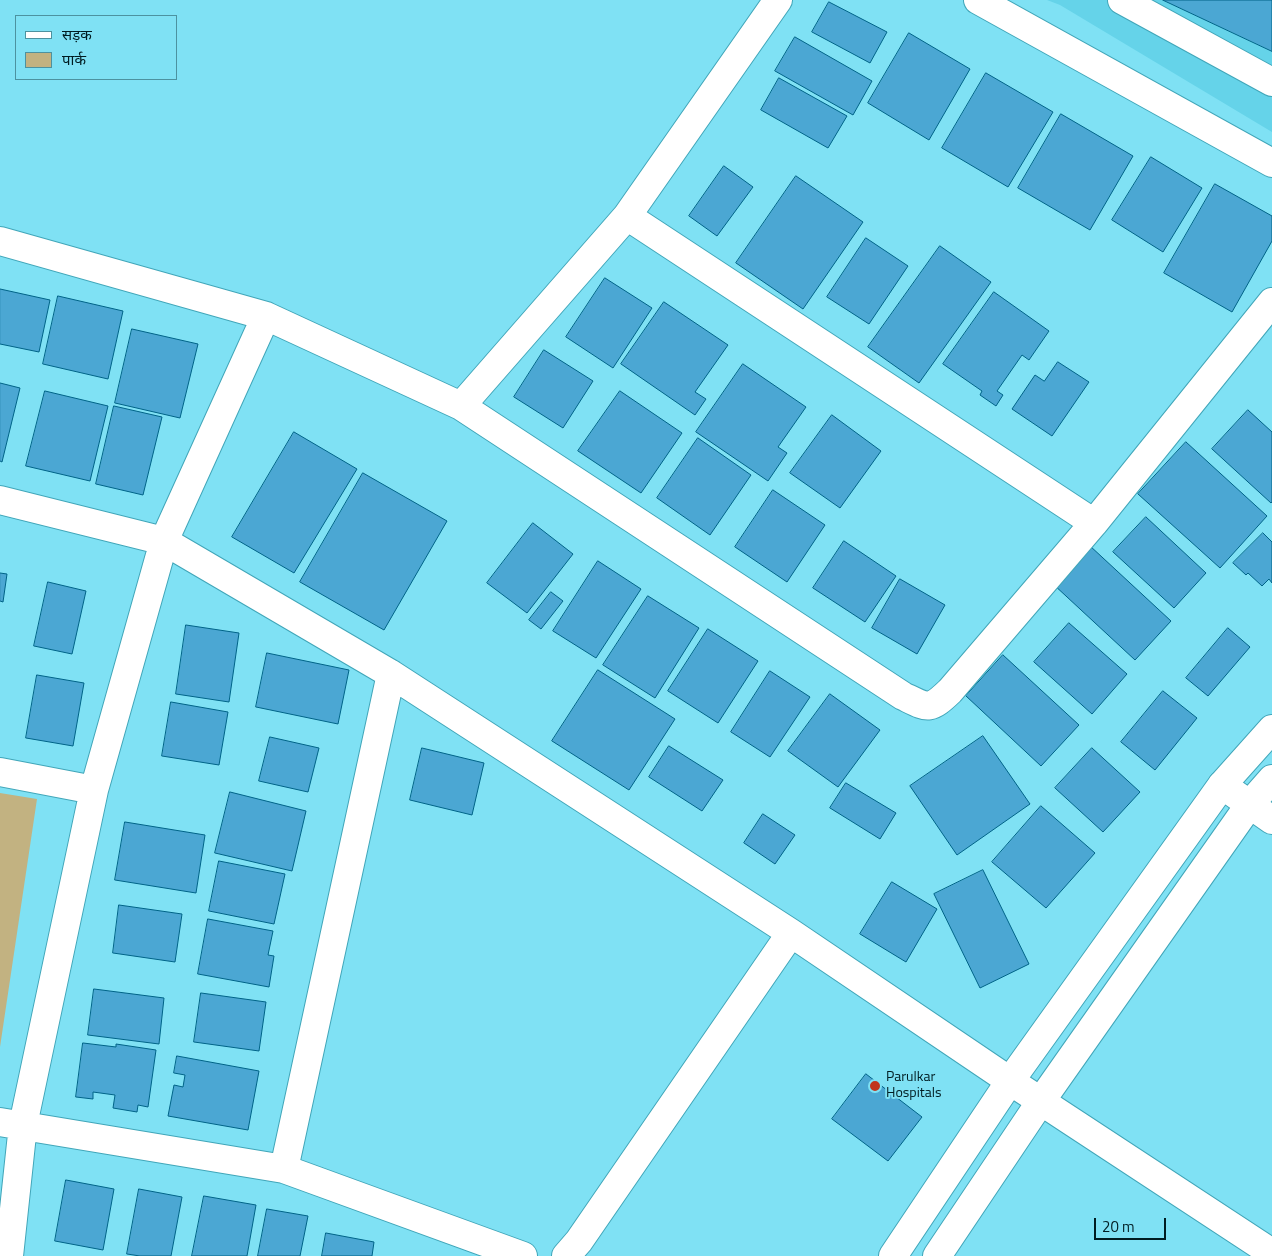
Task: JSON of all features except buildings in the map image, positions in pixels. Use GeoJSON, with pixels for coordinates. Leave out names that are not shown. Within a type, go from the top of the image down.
{"type":"FeatureCollection","features":[{"type":"Feature","properties":{"kind":"street"},"geometry":{"type":"LineString","coordinates":[[461,406],[627,216],[778,0]]}},
{"type":"Feature","properties":{"kind":"street"},"geometry":{"type":"LineString","coordinates":[[1122,0],[1272,82]]}},
{"type":"Feature","properties":{"kind":"street"},"geometry":{"type":"LineString","coordinates":[[983,1],[1272,163]]}},
{"type":"Feature","properties":{"kind":"street"},"geometry":{"type":"LineString","coordinates":[[627,216],[1094,522]]}},
{"type":"Feature","properties":{"kind":"street"},"geometry":{"type":"LineString","coordinates":[[0,241],[266,316],[461,406],[903,696],[928,706],[937,703],[950,691],[1094,522],[1272,302]]}},
{"type":"Feature","properties":{"kind":"street"},"geometry":{"type":"LineString","coordinates":[[9,1256],[11,1124],[94,790],[164,541],[266,316]]}},
{"type":"Feature","properties":{"kind":"street"},"geometry":{"type":"LineString","coordinates":[[0,500],[164,541],[391,674],[791,933],[1041,1102],[1272,1253]]}},
{"type":"Feature","properties":{"kind":"street"},"geometry":{"type":"LineString","coordinates":[[284,1169],[391,674]]}},
{"type":"Feature","properties":{"kind":"street"},"geometry":{"type":"LineString","coordinates":[[893,1256],[1010,1081],[1222,785],[1272,729]]}},
{"type":"Feature","properties":{"kind":"street"},"geometry":{"type":"LineString","coordinates":[[0,772],[94,790]]}},
{"type":"Feature","properties":{"kind":"street"},"geometry":{"type":"LineString","coordinates":[[937,1256],[1041,1102],[1261,812],[1272,779]]}},
{"type":"Feature","properties":{"kind":"street"},"geometry":{"type":"LineString","coordinates":[[1222,785],[1261,812]]}},
{"type":"Feature","properties":{"kind":"street"},"geometry":{"type":"LineString","coordinates":[[566,1256],[579,1241],[791,933]]}},
{"type":"Feature","properties":{"kind":"street"},"geometry":{"type":"LineString","coordinates":[[11,1124],[284,1169],[523,1256]]}},
{"type":"Feature","properties":{"kind":"shaded area"},"geometry":{"type":"Polygon","coordinates":[[[1047,0],[1272,0],[1272,132],[1060,5],[1047,0]]]}},
{"type":"Feature","properties":{"kind":"green space"},"geometry":{"type":"Polygon","coordinates":[[[0,793],[37,799],[0,1047],[0,793]]]}},
{"type":"Feature","properties":{"kind":"place","name":"Parulkar Hospitals"},"geometry":{"type":"Point","coordinates":[875,1086]}}]}
